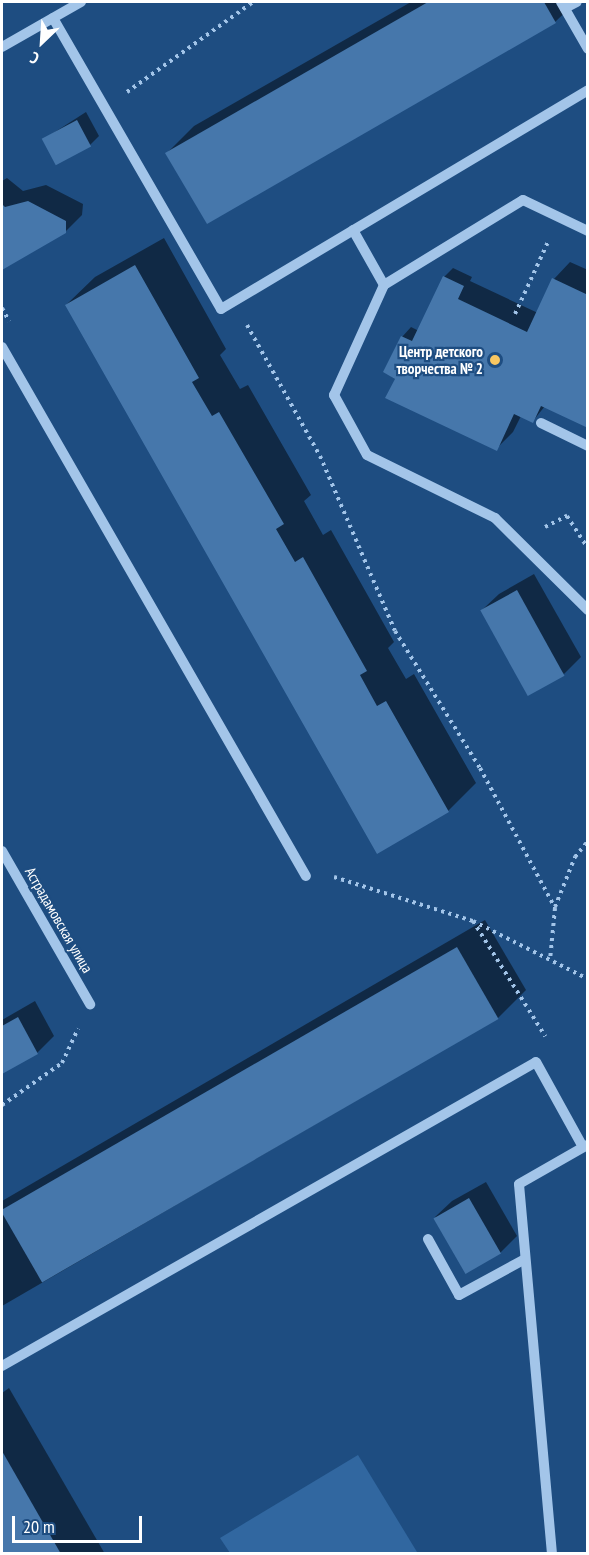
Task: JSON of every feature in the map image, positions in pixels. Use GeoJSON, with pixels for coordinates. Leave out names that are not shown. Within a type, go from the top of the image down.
{"type":"FeatureCollection","features":[{"type":"Feature","properties":{"kind":"street"},"geometry":{"type":"LineString","coordinates":[[2,47],[81,2]]}},
{"type":"Feature","properties":{"kind":"street"},"geometry":{"type":"LineString","coordinates":[[577,2],[563,5],[588,49]]}},
{"type":"Feature","properties":{"kind":"street"},"geometry":{"type":"LineString","coordinates":[[53,18],[221,309],[588,90]]}},
{"type":"Feature","properties":{"kind":"street"},"geometry":{"type":"LineString","coordinates":[[588,231],[523,200],[384,285],[334,395],[367,455],[495,518],[588,610]]}},
{"type":"Feature","properties":{"kind":"street"},"geometry":{"type":"LineString","coordinates":[[353,230],[384,285]]}},
{"type":"Feature","properties":{"kind":"street"},"geometry":{"type":"LineString","coordinates":[[2,347],[306,876]]}},
{"type":"Feature","properties":{"kind":"street"},"geometry":{"type":"LineString","coordinates":[[541,423],[588,446]]}},
{"type":"Feature","properties":{"kind":"street","name":"Астрадамовская улица"},"geometry":{"type":"LineString","coordinates":[[2,851],[90,1004]]}},
{"type":"Feature","properties":{"kind":"street"},"geometry":{"type":"LineString","coordinates":[[2,1366],[536,1062],[585,1146],[519,1184],[552,1554]]}},
{"type":"Feature","properties":{"kind":"street"},"geometry":{"type":"LineString","coordinates":[[428,1239],[459,1294],[525,1259]]}},
{"type":"Feature","properties":{"kind":"path"},"geometry":{"type":"LineString","coordinates":[[105,107],[253,2]]}},
{"type":"Feature","properties":{"kind":"path"},"geometry":{"type":"LineString","coordinates":[[515,314],[559,217]]}},
{"type":"Feature","properties":{"kind":"path"},"geometry":{"type":"LineString","coordinates":[[233,301],[320,456],[395,631],[480,768],[555,908]]}},
{"type":"Feature","properties":{"kind":"path"},"geometry":{"type":"LineString","coordinates":[[2,308],[13,329]]}},
{"type":"Feature","properties":{"kind":"path"},"geometry":{"type":"LineString","coordinates":[[534,526],[546,527],[567,516],[588,548]]}},
{"type":"Feature","properties":{"kind":"path"},"geometry":{"type":"LineString","coordinates":[[550,960],[555,908],[575,857],[588,841]]}},
{"type":"Feature","properties":{"kind":"path"},"geometry":{"type":"LineString","coordinates":[[326,875],[473,921],[588,979]]}},
{"type":"Feature","properties":{"kind":"path"},"geometry":{"type":"LineString","coordinates":[[473,921],[547,1035]]}},
{"type":"Feature","properties":{"kind":"path"},"geometry":{"type":"LineString","coordinates":[[2,1105],[62,1063],[90,1004]]}},
{"type":"Feature","properties":{"kind":"shaded area"},"geometry":{"type":"Polygon","coordinates":[[[358,1455],[417,1552],[230,1553],[220,1538],[358,1455]]]}},
{"type":"Feature","properties":{"kind":"building"},"geometry":{"type":"Polygon","coordinates":[[[428,2],[544,2],[556,23],[207,224],[165,153],[428,2]]]}},
{"type":"Feature","properties":{"kind":"building"},"geometry":{"type":"Polygon","coordinates":[[[77,120],[91,146],[56,165],[42,139],[77,120]]]}},
{"type":"Feature","properties":{"kind":"building"},"geometry":{"type":"Polygon","coordinates":[[[28,201],[66,221],[66,233],[2,270],[2,204],[5,207],[28,201]]]}},
{"type":"Feature","properties":{"kind":"building"},"geometry":{"type":"Polygon","coordinates":[[[135,265],[199,378],[192,382],[212,416],[219,412],[284,524],[276,529],[295,562],[303,557],[367,671],[360,675],[377,706],[386,701],[449,812],[377,854],[65,305],[135,265]]]}},
{"type":"Feature","properties":{"kind":"building","name":"Центр детского творчества № 2"},"geometry":{"type":"Polygon","coordinates":[[[443,276],[464,286],[458,299],[527,332],[552,278],[588,295],[588,428],[541,406],[533,423],[514,414],[497,451],[385,398],[395,379],[383,372],[401,336],[412,341],[443,276]]]}},
{"type":"Feature","properties":{"kind":"building"},"geometry":{"type":"Polygon","coordinates":[[[517,590],[565,676],[528,696],[480,610],[517,590]]]}},
{"type":"Feature","properties":{"kind":"building"},"geometry":{"type":"Polygon","coordinates":[[[457,947],[498,1019],[42,1282],[2,1210],[457,947]]]}},
{"type":"Feature","properties":{"kind":"building"},"geometry":{"type":"Polygon","coordinates":[[[18,1017],[38,1054],[2,1074],[2,1026],[18,1017]]]}},
{"type":"Feature","properties":{"kind":"building"},"geometry":{"type":"Polygon","coordinates":[[[469,1198],[501,1253],[465,1274],[433,1218],[469,1198]]]}},
{"type":"Feature","properties":{"kind":"building"},"geometry":{"type":"Polygon","coordinates":[[[2,1451],[61,1554],[2,1554],[2,1451]]]}},
{"type":"Feature","properties":{"kind":"place","name":"Центр детского творчества № 2"},"geometry":{"type":"Point","coordinates":[495,360]}}]}
